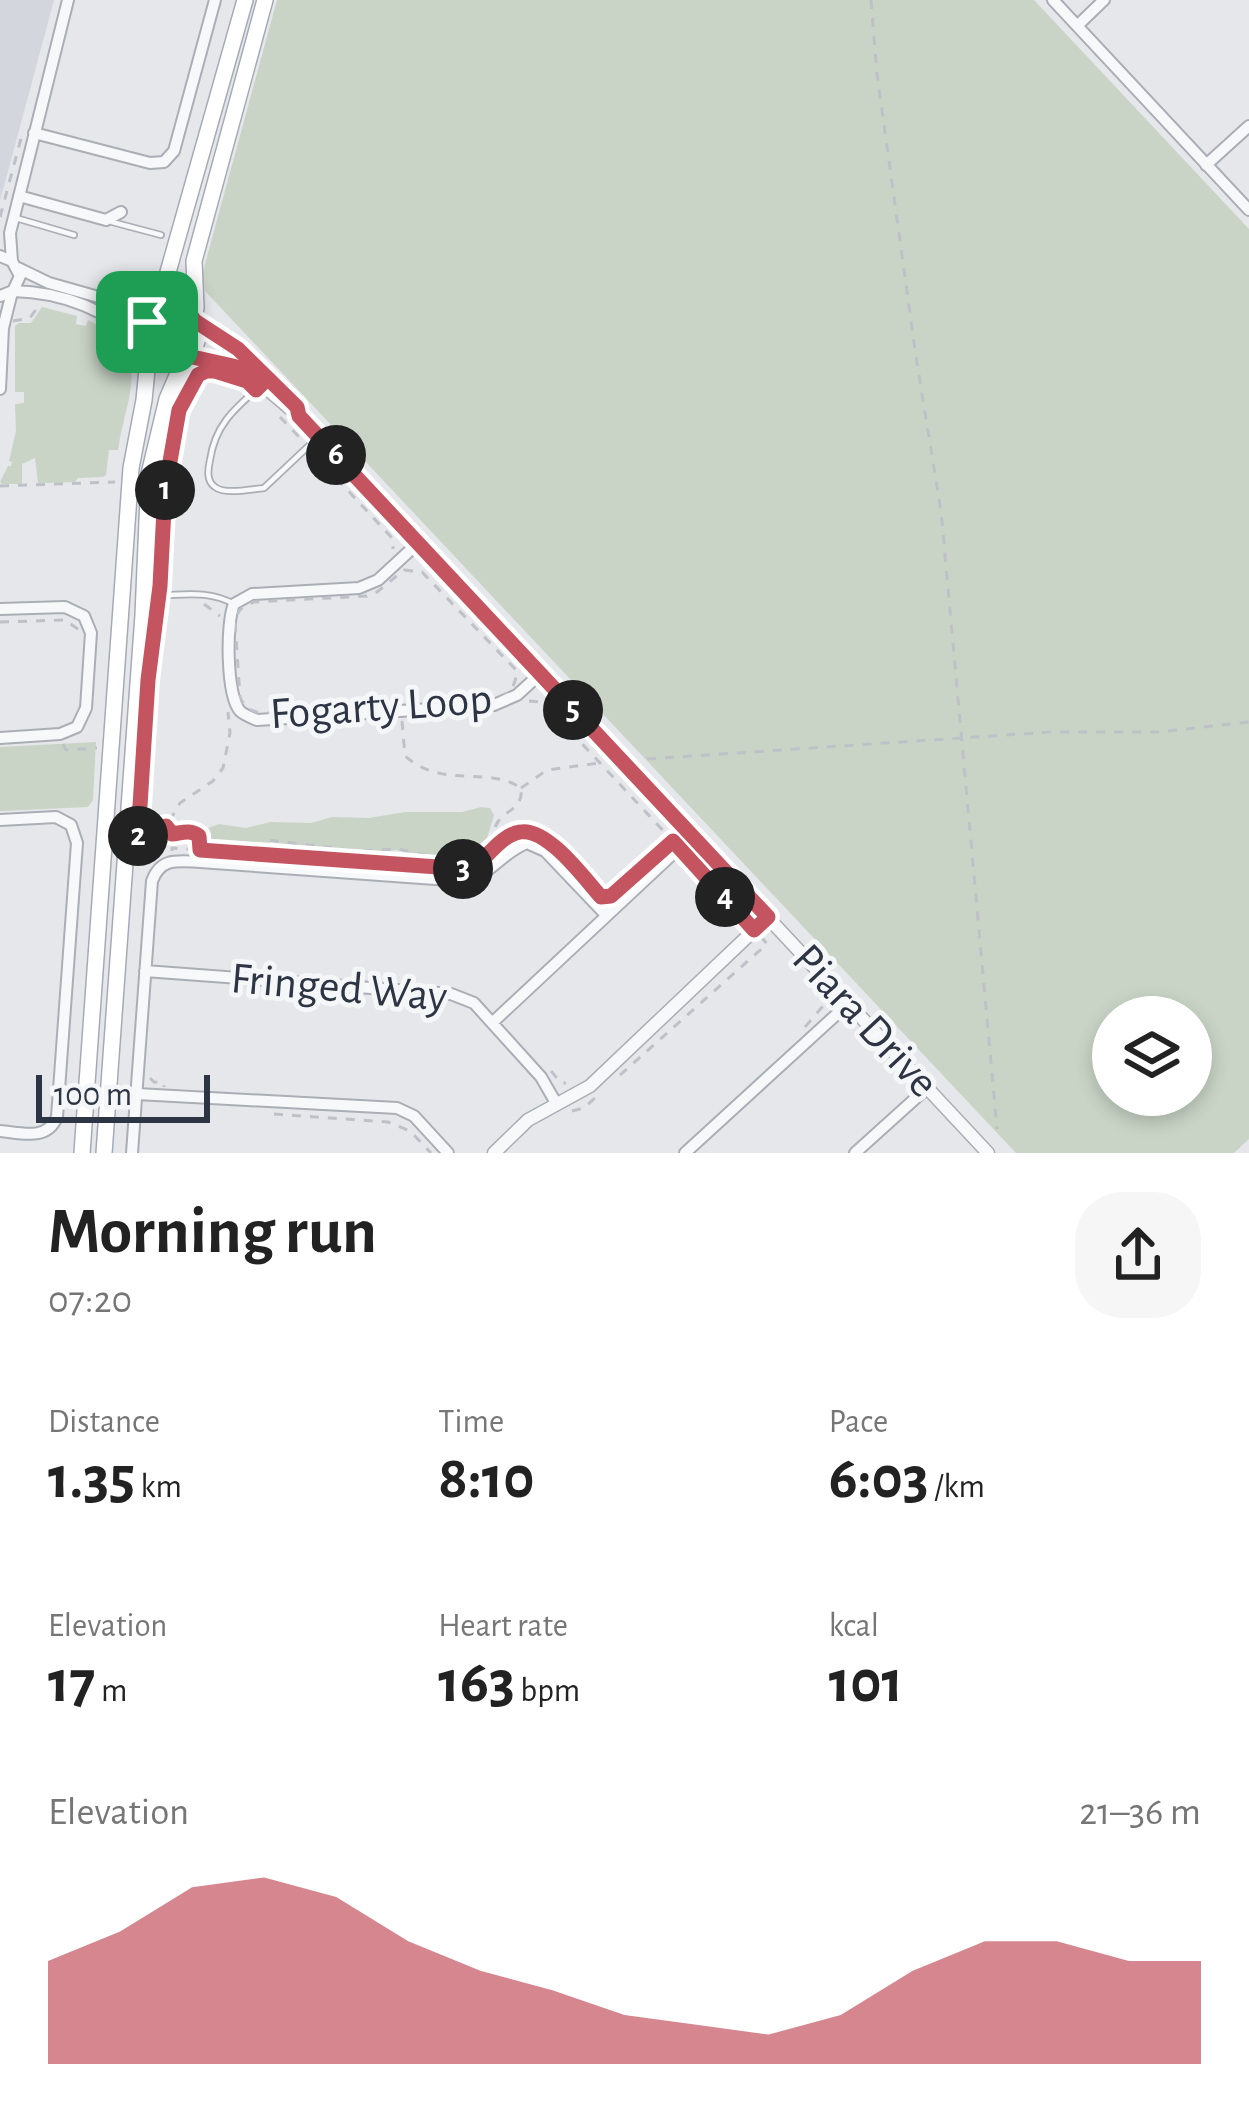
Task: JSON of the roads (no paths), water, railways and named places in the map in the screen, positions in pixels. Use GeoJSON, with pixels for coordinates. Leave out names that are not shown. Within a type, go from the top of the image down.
{"type":"FeatureCollection","features":[{"type":"Feature","properties":{"kind":"main road"},"geometry":{"type":"LineString","coordinates":[[82,1153],[131,468],[148,348],[145,327],[156,312],[179,243],[245,0]]}},
{"type":"Feature","properties":{"kind":"main road"},"geometry":{"type":"LineString","coordinates":[[104,1153],[149,474],[166,399],[198,338],[194,261],[265,0]]}},
{"type":"Feature","properties":{"kind":"main road"},"geometry":{"type":"LineString","coordinates":[[156,312],[174,308],[194,320]]}},
{"type":"Feature","properties":{"kind":"main road"},"geometry":{"type":"LineString","coordinates":[[148,348],[163,360],[186,357]]}},
{"type":"Feature","properties":{"kind":"street"},"geometry":{"type":"LineString","coordinates":[[0,388],[8,293],[19,280],[8,258],[10,233],[68,0]]}},
{"type":"Feature","properties":{"kind":"street"},"geometry":{"type":"LineString","coordinates":[[34,133],[150,163],[164,162],[174,151],[215,0]]}},
{"type":"Feature","properties":{"kind":"street"},"geometry":{"type":"LineString","coordinates":[[1053,0],[1249,210]]}},
{"type":"Feature","properties":{"kind":"street"},"geometry":{"type":"LineString","coordinates":[[1077,26],[1104,0]]}},
{"type":"Feature","properties":{"kind":"street"},"geometry":{"type":"LineString","coordinates":[[1206,165],[1249,126]]}},
{"type":"Feature","properties":{"kind":"street"},"geometry":{"type":"LineString","coordinates":[[19,196],[106,220],[121,212]]}},
{"type":"Feature","properties":{"kind":"street"},"geometry":{"type":"LineString","coordinates":[[8,258],[49,284],[156,312]]}},
{"type":"Feature","properties":{"kind":"street"},"geometry":{"type":"LineString","coordinates":[[8,293],[46,293],[88,305],[148,348]]}},
{"type":"Feature","properties":{"kind":"street","name":"Piara Drive"},"geometry":{"type":"LineString","coordinates":[[194,320],[257,364],[297,407],[313,442],[417,544],[988,1153]]}},
{"type":"Feature","properties":{"kind":"street","name":"Piara Drive"},"geometry":{"type":"LineString","coordinates":[[186,357],[247,372],[259,387],[299,416]]}},
{"type":"Feature","properties":{"kind":"street"},"geometry":{"type":"LineString","coordinates":[[234,604],[252,594],[359,588],[402,566],[417,544]]}},
{"type":"Feature","properties":{"kind":"street","name":"Fogarty Loop"},"geometry":{"type":"LineString","coordinates":[[234,604],[228,621],[232,696],[241,712],[256,720],[494,705],[507,702],[539,674]]}},
{"type":"Feature","properties":{"kind":"street"},"geometry":{"type":"LineString","coordinates":[[0,610],[65,607],[84,616],[91,633],[86,708],[77,727],[62,734],[0,738]]}},
{"type":"Feature","properties":{"kind":"street"},"geometry":{"type":"LineString","coordinates":[[0,820],[59,818],[71,825],[77,843],[57,1117],[44,1133],[0,1131]]}},
{"type":"Feature","properties":{"kind":"street"},"geometry":{"type":"LineString","coordinates":[[492,1023],[692,836]]}},
{"type":"Feature","properties":{"kind":"street"},"geometry":{"type":"LineString","coordinates":[[132,1153],[152,881],[158,868],[172,861],[463,881],[482,876],[520,844],[532,844],[545,851],[606,915]]}},
{"type":"Feature","properties":{"kind":"street"},"geometry":{"type":"LineString","coordinates":[[498,1152],[528,1120],[561,1108],[581,1093],[768,917]]}},
{"type":"Feature","properties":{"kind":"street","name":"Fringed Way"},"geometry":{"type":"LineString","coordinates":[[146,971],[451,994],[474,1004],[542,1077],[561,1108]]}},
{"type":"Feature","properties":{"kind":"street"},"geometry":{"type":"LineString","coordinates":[[685,1153],[849,1003]]}},
{"type":"Feature","properties":{"kind":"street"},"geometry":{"type":"LineString","coordinates":[[855,1153],[928,1088]]}},
{"type":"Feature","properties":{"kind":"street"},"geometry":{"type":"LineString","coordinates":[[136,1094],[397,1108],[413,1116],[448,1153]]}},
{"type":"Feature","properties":{"kind":"lane"},"geometry":{"type":"LineString","coordinates":[[14,218],[74,235]]}},
{"type":"Feature","properties":{"kind":"lane"},"geometry":{"type":"LineString","coordinates":[[106,220],[161,235]]}},
{"type":"Feature","properties":{"kind":"lane"},"geometry":{"type":"LineString","coordinates":[[259,387],[225,418],[215,434],[208,475],[212,486],[219,490],[264,488],[313,442]]}},
{"type":"Feature","properties":{"kind":"lane"},"geometry":{"type":"LineString","coordinates":[[170,595],[215,596],[234,604]]}}]}
